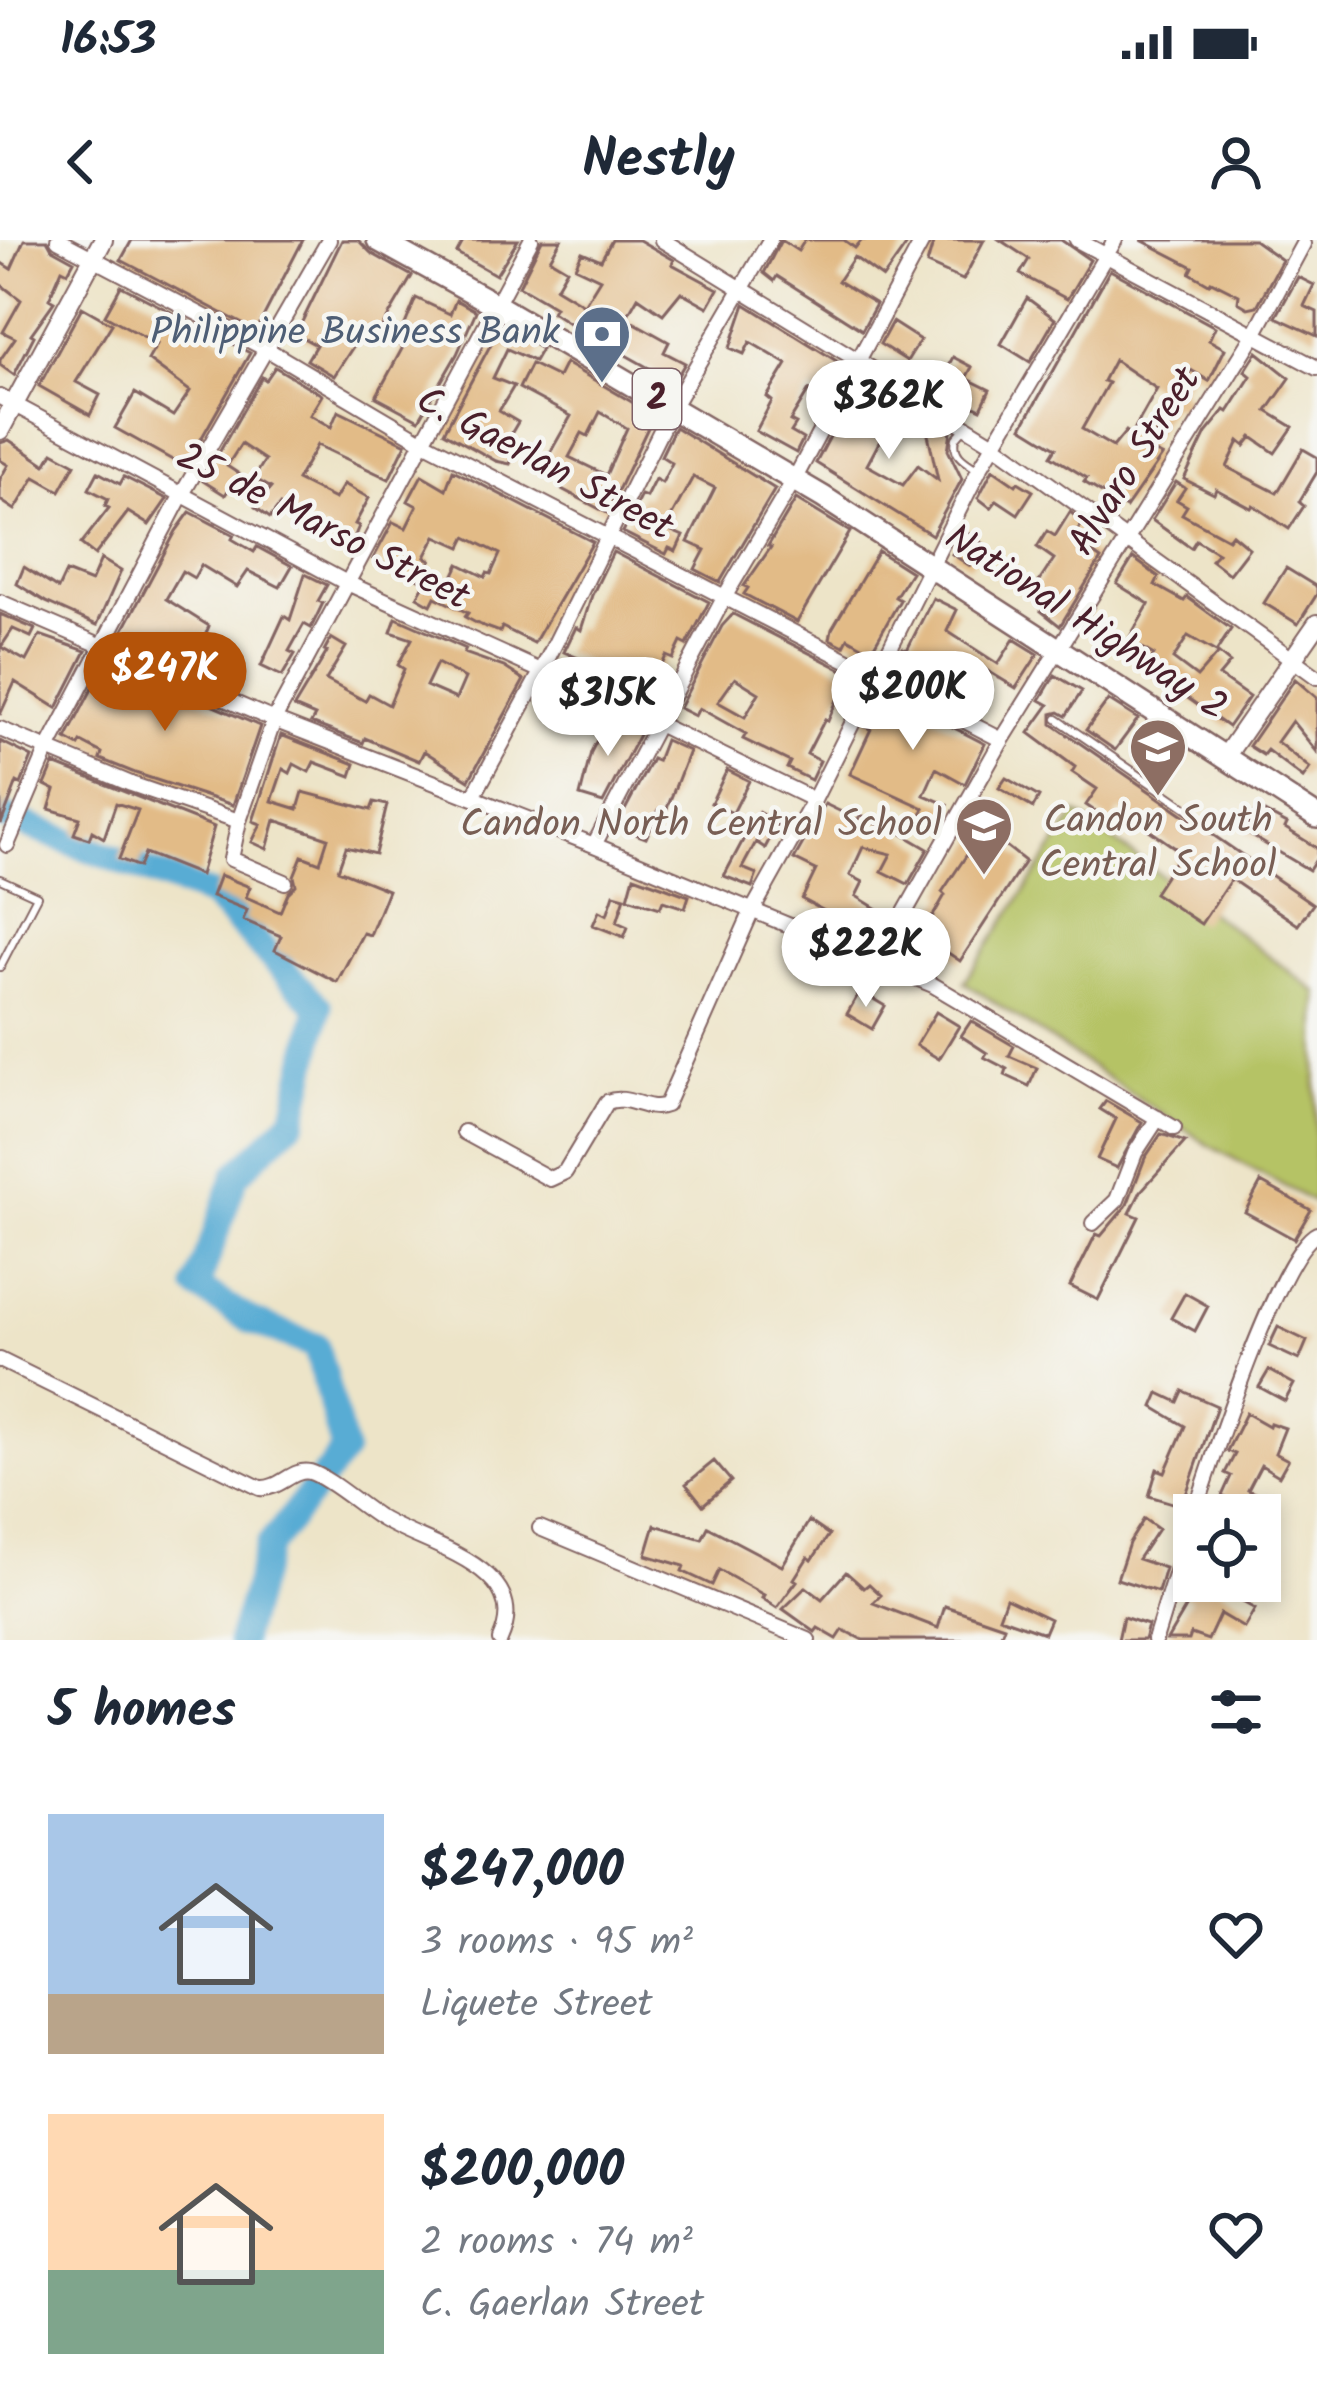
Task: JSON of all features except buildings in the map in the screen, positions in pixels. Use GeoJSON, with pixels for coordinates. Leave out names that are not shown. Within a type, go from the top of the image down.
{"type":"FeatureCollection","features":[{"type":"Feature","properties":{"kind":"main road","name":"National Highway 2"},"geometry":{"type":"LineString","coordinates":[[378,240],[794,480],[1059,646],[1317,817]]}},
{"type":"Feature","properties":{"kind":"street","name":"C. Gaerlan Street"},"geometry":{"type":"LineString","coordinates":[[58,240],[98,249],[422,441],[1002,740]]}},
{"type":"Feature","properties":{"kind":"street"},"geometry":{"type":"LineString","coordinates":[[4,851],[47,751],[181,496],[329,240]]}},
{"type":"Feature","properties":{"kind":"street"},"geometry":{"type":"LineString","coordinates":[[285,882],[231,859],[274,720],[531,240]]}},
{"type":"Feature","properties":{"kind":"street"},"geometry":{"type":"LineString","coordinates":[[662,240],[994,444],[1317,677]]}},
{"type":"Feature","properties":{"kind":"street"},"geometry":{"type":"LineString","coordinates":[[473,797],[541,672],[672,408],[770,240]]}},
{"type":"Feature","properties":{"kind":"street"},"geometry":{"type":"LineString","coordinates":[[594,845],[725,596],[794,480],[923,240]]}},
{"type":"Feature","properties":{"kind":"street"},"geometry":{"type":"LineString","coordinates":[[1078,240],[1317,368]]}},
{"type":"Feature","properties":{"kind":"street"},"geometry":{"type":"LineString","coordinates":[[464,1132],[550,1180],[565,1172],[607,1102],[666,1105],[751,913],[814,800],[979,470],[1114,240]]}},
{"type":"Feature","properties":{"kind":"street","name":"Alvaro Street"},"geometry":{"type":"LineString","coordinates":[[877,962],[1002,740],[1306,245]]}},
{"type":"Feature","properties":{"kind":"street"},"geometry":{"type":"LineString","coordinates":[[0,430],[7,400],[98,249]]}},
{"type":"Feature","properties":{"kind":"street","name":"25 de Marso Street"},"geometry":{"type":"LineString","coordinates":[[7,400],[345,582],[814,800]]}},
{"type":"Feature","properties":{"kind":"street"},"geometry":{"type":"LineString","coordinates":[[0,602],[274,720],[877,962],[964,1001],[1174,1128]]}},
{"type":"Feature","properties":{"kind":"street"},"geometry":{"type":"LineString","coordinates":[[1225,757],[1317,624]]}},
{"type":"Feature","properties":{"kind":"street"},"geometry":{"type":"LineString","coordinates":[[0,729],[187,806],[239,821]]}},
{"type":"Feature","properties":{"kind":"street"},"geometry":{"type":"LineString","coordinates":[[1093,1223],[1117,1200],[1135,1153],[1158,1118]]}},
{"type":"Feature","properties":{"kind":"street"},"geometry":{"type":"LineString","coordinates":[[1155,1640],[1191,1518],[1255,1349],[1293,1263],[1306,1240],[1317,1234]]}},
{"type":"Feature","properties":{"kind":"street"},"geometry":{"type":"LineString","coordinates":[[0,1360],[260,1488],[273,1489],[298,1473],[323,1480],[382,1520],[446,1549],[492,1577],[508,1618],[500,1640]]}},
{"type":"Feature","properties":{"kind":"street"},"geometry":{"type":"LineString","coordinates":[[540,1528],[808,1640]]}},
{"type":"Feature","properties":{"kind":"lane"},"geometry":{"type":"LineString","coordinates":[[965,428],[956,438],[956,450],[979,470]]}},
{"type":"Feature","properties":{"kind":"lane"},"geometry":{"type":"LineString","coordinates":[[1057,719],[1197,815]]}},
{"type":"Feature","properties":{"kind":"lane"},"geometry":{"type":"LineString","coordinates":[[1158,785],[1190,733]]}},
{"type":"Feature","properties":{"kind":"lane"},"geometry":{"type":"LineString","coordinates":[[0,879],[37,896],[0,967]]}},
{"type":"Feature","properties":{"kind":"green space"},"geometry":{"type":"Polygon","coordinates":[[[1077,813],[1317,992],[1315,1203],[1207,1144],[964,982],[1077,813]]]}},
{"type":"Feature","properties":{"kind":"waterway"},"geometry":{"type":"LineString","coordinates":[[0,815],[212,896],[319,1007],[294,1119],[236,1175],[197,1287],[251,1321],[316,1346],[344,1451],[268,1547],[240,1640]]}},
{"type":"Feature","properties":{"kind":"place","name":"Philippine Business Bank"},"geometry":{"type":"Point","coordinates":[602,385]}},
{"type":"Feature","properties":{"kind":"place","name":"Candon South Central School"},"geometry":{"type":"Point","coordinates":[1158,798]}},
{"type":"Feature","properties":{"kind":"place","name":"Candon North Central School"},"geometry":{"type":"Point","coordinates":[984,877]}}]}
